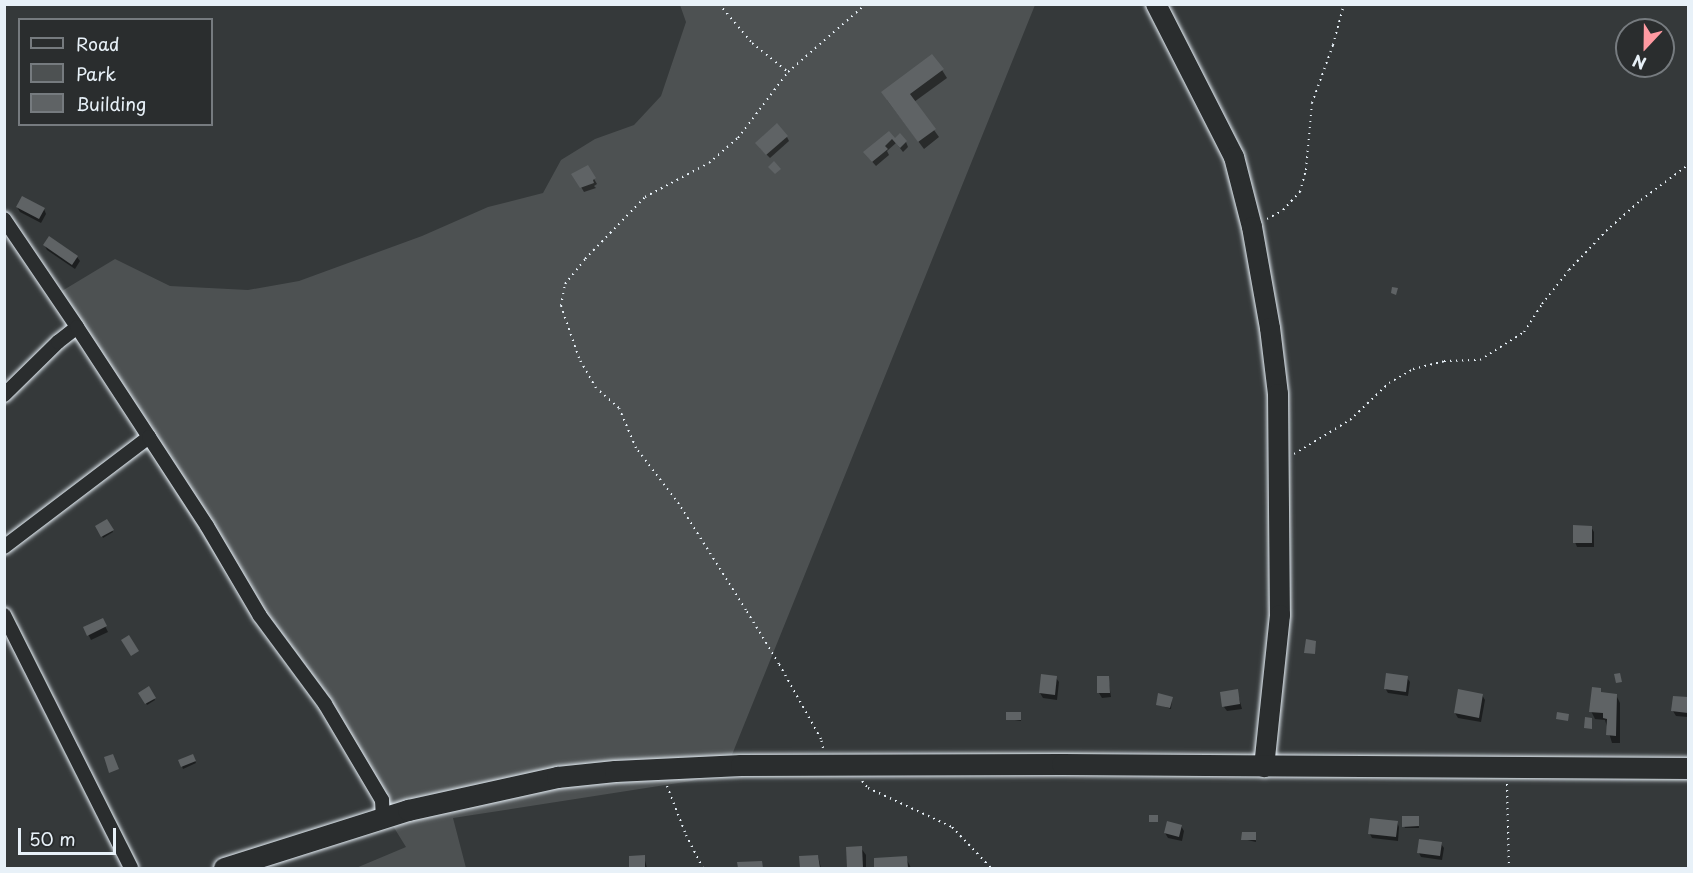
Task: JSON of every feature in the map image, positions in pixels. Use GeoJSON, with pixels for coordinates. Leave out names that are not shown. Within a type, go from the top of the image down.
{"type":"FeatureCollection","features":[{"type":"Feature","properties":{"kind":"main road"},"geometry":{"type":"LineString","coordinates":[[224,868],[408,810],[557,777],[662,768],[1062,764],[1689,768]]}},
{"type":"Feature","properties":{"kind":"street"},"geometry":{"type":"LineString","coordinates":[[1156,4],[1234,157],[1252,227],[1278,394],[1280,615],[1264,767]]}},
{"type":"Feature","properties":{"kind":"street"},"geometry":{"type":"LineString","coordinates":[[4,219],[10,237],[77,327],[207,526],[260,616],[325,704],[382,800],[383,818]]}},
{"type":"Feature","properties":{"kind":"street"},"geometry":{"type":"LineString","coordinates":[[4,395],[58,342],[77,327]]}},
{"type":"Feature","properties":{"kind":"street"},"geometry":{"type":"LineString","coordinates":[[4,547],[149,437]]}},
{"type":"Feature","properties":{"kind":"street"},"geometry":{"type":"LineString","coordinates":[[4,615],[131,868]]}},
{"type":"Feature","properties":{"kind":"path"},"geometry":{"type":"LineString","coordinates":[[719,4],[752,44],[788,72]]}},
{"type":"Feature","properties":{"kind":"path"},"geometry":{"type":"LineString","coordinates":[[826,766],[821,739],[780,664],[679,504],[636,448],[619,408],[596,388],[579,358],[561,306],[565,284],[585,259],[645,197],[709,163],[738,138],[788,72],[866,4]]}},
{"type":"Feature","properties":{"kind":"path"},"geometry":{"type":"LineString","coordinates":[[1252,227],[1283,210],[1300,192],[1306,170],[1307,137],[1312,103],[1333,45],[1344,4]]}},
{"type":"Feature","properties":{"kind":"path"},"geometry":{"type":"LineString","coordinates":[[1280,461],[1350,420],[1389,383],[1413,369],[1444,361],[1480,360],[1524,332],[1548,295],[1606,231],[1641,200],[1689,165]]}},
{"type":"Feature","properties":{"kind":"path"},"geometry":{"type":"LineString","coordinates":[[849,766],[868,788],[952,827],[991,868]]}},
{"type":"Feature","properties":{"kind":"path"},"geometry":{"type":"LineString","coordinates":[[1507,766],[1509,868]]}},
{"type":"Feature","properties":{"kind":"path"},"geometry":{"type":"LineString","coordinates":[[662,768],[668,794],[703,868]]}},
{"type":"Feature","properties":{"kind":"green space"},"geometry":{"type":"Polygon","coordinates":[[[680,5],[1035,5],[725,772],[691,781],[453,818],[466,868],[356,868],[406,847],[325,716],[254,618],[52,297],[115,259],[170,286],[248,290],[299,281],[422,236],[488,207],[543,193],[561,160],[595,139],[634,125],[661,96],[686,22],[680,5]]]}},
{"type":"Feature","properties":{"kind":"building"},"geometry":{"type":"Polygon","coordinates":[[[932,54],[944,69],[910,94],[936,129],[918,142],[881,92],[932,54]]]}},
{"type":"Feature","properties":{"kind":"building"},"geometry":{"type":"Polygon","coordinates":[[[777,123],[788,136],[766,155],[755,143],[777,123]]]}},
{"type":"Feature","properties":{"kind":"building"},"geometry":{"type":"Polygon","coordinates":[[[889,131],[895,138],[900,133],[907,141],[900,148],[892,139],[885,146],[888,149],[872,162],[863,152],[889,131]]]}},
{"type":"Feature","properties":{"kind":"building"},"geometry":{"type":"Polygon","coordinates":[[[774,161],[781,169],[775,174],[768,167],[774,161]]]}},
{"type":"Feature","properties":{"kind":"building"},"geometry":{"type":"Polygon","coordinates":[[[588,165],[596,178],[593,180],[594,183],[580,188],[571,174],[588,165]]]}},
{"type":"Feature","properties":{"kind":"building"},"geometry":{"type":"Polygon","coordinates":[[[22,196],[45,208],[39,219],[16,207],[22,196]]]}},
{"type":"Feature","properties":{"kind":"building"},"geometry":{"type":"Polygon","coordinates":[[[49,236],[78,256],[72,265],[43,245],[49,236]]]}},
{"type":"Feature","properties":{"kind":"building"},"geometry":{"type":"Polygon","coordinates":[[[1392,287],[1398,288],[1396,295],[1391,293],[1392,287]]]}},
{"type":"Feature","properties":{"kind":"building"},"geometry":{"type":"Polygon","coordinates":[[[107,519],[114,530],[101,537],[95,526],[107,519]]]}},
{"type":"Feature","properties":{"kind":"building"},"geometry":{"type":"Polygon","coordinates":[[[1573,525],[1592,526],[1592,543],[1573,543],[1573,525]]]}},
{"type":"Feature","properties":{"kind":"building"},"geometry":{"type":"Polygon","coordinates":[[[103,618],[107,626],[87,636],[83,627],[103,618]]]}},
{"type":"Feature","properties":{"kind":"building"},"geometry":{"type":"Polygon","coordinates":[[[129,635],[139,651],[131,656],[121,640],[129,635]]]}},
{"type":"Feature","properties":{"kind":"building"},"geometry":{"type":"Polygon","coordinates":[[[1306,639],[1316,641],[1315,654],[1304,653],[1306,639]]]}},
{"type":"Feature","properties":{"kind":"building"},"geometry":{"type":"Polygon","coordinates":[[[1386,673],[1408,676],[1406,692],[1384,689],[1386,673]]]}},
{"type":"Feature","properties":{"kind":"building"},"geometry":{"type":"Polygon","coordinates":[[[1620,673],[1622,682],[1616,683],[1614,674],[1620,673]]]}},
{"type":"Feature","properties":{"kind":"building"},"geometry":{"type":"Polygon","coordinates":[[[1041,674],[1057,676],[1055,695],[1039,693],[1041,674]]]}},
{"type":"Feature","properties":{"kind":"building"},"geometry":{"type":"Polygon","coordinates":[[[1097,676],[1109,676],[1110,693],[1097,693],[1097,676]]]}},
{"type":"Feature","properties":{"kind":"building"},"geometry":{"type":"Polygon","coordinates":[[[149,686],[156,698],[145,704],[138,693],[149,686]]]}},
{"type":"Feature","properties":{"kind":"building"},"geometry":{"type":"Polygon","coordinates":[[[1592,687],[1601,688],[1601,692],[1617,694],[1616,736],[1606,735],[1607,719],[1603,718],[1603,713],[1589,712],[1592,687]]]}},
{"type":"Feature","properties":{"kind":"building"},"geometry":{"type":"Polygon","coordinates":[[[1238,689],[1240,704],[1222,707],[1220,692],[1238,689]]]}},
{"type":"Feature","properties":{"kind":"building"},"geometry":{"type":"Polygon","coordinates":[[[1458,689],[1483,694],[1479,718],[1454,713],[1458,689]]]}},
{"type":"Feature","properties":{"kind":"building"},"geometry":{"type":"Polygon","coordinates":[[[1158,693],[1173,697],[1170,708],[1156,705],[1158,693]]]}},
{"type":"Feature","properties":{"kind":"building"},"geometry":{"type":"Polygon","coordinates":[[[1673,696],[1688,697],[1688,713],[1671,711],[1673,696]]]}},
{"type":"Feature","properties":{"kind":"building"},"geometry":{"type":"Polygon","coordinates":[[[1006,712],[1021,712],[1021,720],[1006,720],[1006,712]]]}},
{"type":"Feature","properties":{"kind":"building"},"geometry":{"type":"Polygon","coordinates":[[[1557,712],[1569,714],[1568,721],[1556,719],[1557,712]]]}},
{"type":"Feature","properties":{"kind":"building"},"geometry":{"type":"Polygon","coordinates":[[[1585,717],[1592,718],[1592,729],[1584,728],[1585,717]]]}},
{"type":"Feature","properties":{"kind":"building"},"geometry":{"type":"Polygon","coordinates":[[[113,754],[119,769],[109,773],[104,757],[113,754]]]}},
{"type":"Feature","properties":{"kind":"building"},"geometry":{"type":"Polygon","coordinates":[[[193,754],[196,761],[181,767],[178,760],[193,754]]]}},
{"type":"Feature","properties":{"kind":"building"},"geometry":{"type":"Polygon","coordinates":[[[1149,815],[1158,815],[1158,822],[1149,822],[1149,815]]]}},
{"type":"Feature","properties":{"kind":"building"},"geometry":{"type":"Polygon","coordinates":[[[1402,816],[1419,816],[1419,826],[1402,827],[1402,816]]]}},
{"type":"Feature","properties":{"kind":"building"},"geometry":{"type":"Polygon","coordinates":[[[1370,818],[1398,821],[1396,837],[1368,834],[1370,818]]]}},
{"type":"Feature","properties":{"kind":"building"},"geometry":{"type":"Polygon","coordinates":[[[1167,821],[1182,825],[1179,837],[1164,833],[1167,821]]]}},
{"type":"Feature","properties":{"kind":"building"},"geometry":{"type":"Polygon","coordinates":[[[1242,832],[1256,832],[1256,840],[1241,840],[1242,832]]]}},
{"type":"Feature","properties":{"kind":"building"},"geometry":{"type":"Polygon","coordinates":[[[1419,839],[1442,842],[1440,856],[1417,853],[1419,839]]]}},
{"type":"Feature","properties":{"kind":"building"},"geometry":{"type":"Polygon","coordinates":[[[862,846],[863,868],[847,868],[846,847],[862,846]]]}},
{"type":"Feature","properties":{"kind":"building"},"geometry":{"type":"Polygon","coordinates":[[[645,855],[645,867],[629,868],[629,856],[645,855]]]}},
{"type":"Feature","properties":{"kind":"building"},"geometry":{"type":"Polygon","coordinates":[[[818,855],[820,868],[800,868],[799,856],[818,855]]]}},
{"type":"Feature","properties":{"kind":"building"},"geometry":{"type":"Polygon","coordinates":[[[907,856],[908,868],[874,868],[874,858],[907,856]]]}},
{"type":"Feature","properties":{"kind":"building"},"geometry":{"type":"Polygon","coordinates":[[[762,861],[763,868],[738,868],[737,862],[762,861]]]}}]}
